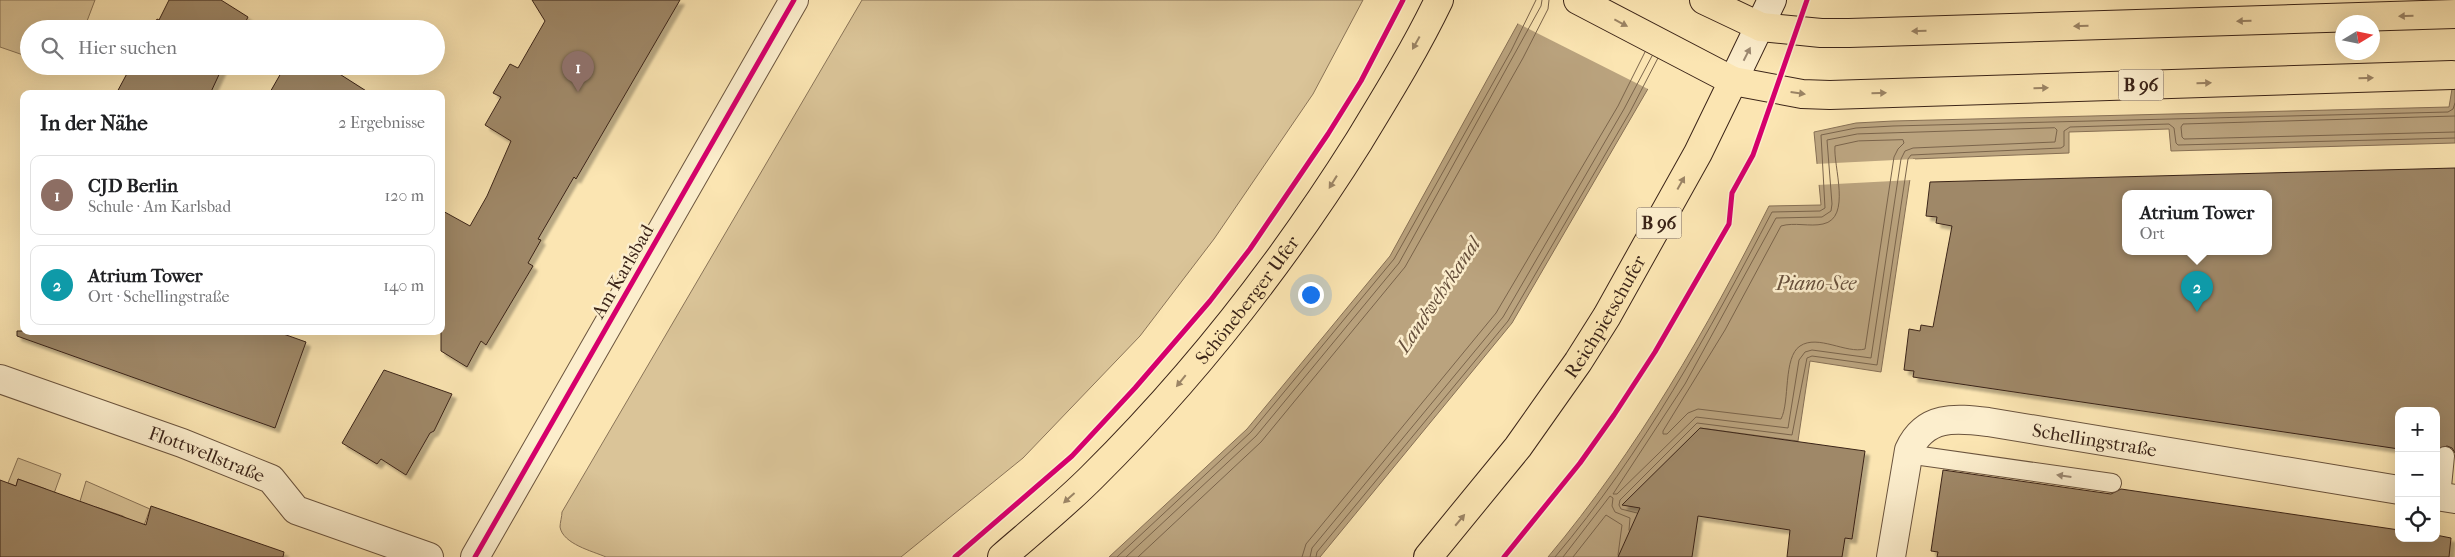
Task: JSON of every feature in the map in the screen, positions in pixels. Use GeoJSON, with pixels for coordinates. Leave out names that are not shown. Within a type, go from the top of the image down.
{"type":"FeatureCollection","features":[{"type":"Feature","properties":{"kind":"main road","name":"Schöneberger Ufer"},"geometry":{"type":"LineString","coordinates":[[1002,557],[1091,478],[1159,408],[1276,265],[1320,204],[1383,102],[1439,0]]}},
{"type":"Feature","properties":{"kind":"main road","name":"B 96"},"geometry":{"type":"LineString","coordinates":[[1578,0],[1733,81],[1802,94],[1830,95],[2452,75]]}},
{"type":"Feature","properties":{"kind":"main road"},"geometry":{"type":"LineString","coordinates":[[1706,1],[1761,27],[1849,33],[2455,14]]}},
{"type":"Feature","properties":{"kind":"main road","name":"Reichpietschufer"},"geometry":{"type":"LineString","coordinates":[[1428,557],[1512,455],[1578,362],[1607,316],[1698,153],[1733,81]]}},
{"type":"Feature","properties":{"kind":"street","name":"Am Karlsbad"},"geometry":{"type":"LineString","coordinates":[[475,557],[794,0]]}},
{"type":"Feature","properties":{"kind":"street","name":"Reichpietschufer"},"geometry":{"type":"LineString","coordinates":[[1733,81],[1761,27],[1772,0]]}},
{"type":"Feature","properties":{"kind":"street","name":"Flottwellstraße"},"geometry":{"type":"LineString","coordinates":[[0,379],[182,443],[271,479],[296,510],[429,557]]}},
{"type":"Feature","properties":{"kind":"street","name":"Schellingstraße"},"geometry":{"type":"LineString","coordinates":[[1891,557],[1907,454],[1914,439],[1924,428],[1948,420],[1963,419],[2395,489]]}},
{"type":"Feature","properties":{"kind":"lane"},"geometry":{"type":"LineString","coordinates":[[1907,454],[2112,483]]}},
{"type":"Feature","properties":{"kind":"lane"},"geometry":{"type":"LineString","coordinates":[[2444,497],[2445,456]]}},
{"type":"Feature","properties":{"kind":"shaded area"},"geometry":{"type":"Polygon","coordinates":[[[0,0],[95,0],[87,20],[20,20],[20,54],[0,47],[0,0]]]}},
{"type":"Feature","properties":{"kind":"shaded area"},"geometry":{"type":"Polygon","coordinates":[[[862,0],[1363,0],[1313,94],[1214,239],[1140,336],[1023,458],[901,557],[606,557],[579,546],[566,538],[562,533],[560,527],[562,512],[862,0]]]}},
{"type":"Feature","properties":{"kind":"shaded area"},"geometry":{"type":"Polygon","coordinates":[[[18,458],[61,474],[52,499],[46,489],[18,479],[16,486],[8,483],[18,458]]]}},
{"type":"Feature","properties":{"kind":"shaded area"},"geometry":{"type":"Polygon","coordinates":[[[86,481],[150,509],[142,531],[123,516],[96,507],[93,513],[78,508],[86,481]]]}},
{"type":"Feature","properties":{"kind":"water","name":"Landwehrkanal"},"geometry":{"type":"Polygon","coordinates":[[[1531,0],[1649,87],[1512,323],[1320,557],[1109,557],[1247,429],[1390,256],[1531,0]]]}},
{"type":"Feature","properties":{"kind":"water","name":"Piano-See"},"geometry":{"type":"Polygon","coordinates":[[[2455,71],[2455,143],[2171,151],[2169,129],[2069,132],[2069,153],[1913,159],[1881,372],[1810,361],[1798,441],[1700,428],[1623,505],[1643,508],[1636,557],[1548,557],[1581,517],[1641,432],[1669,388],[1721,298],[1769,206],[1821,205],[1814,132],[1856,123],[1893,121],[2449,107],[2455,71]]]}},
{"type":"Feature","properties":{"kind":"pier"},"geometry":{"type":"Polygon","coordinates":[[[1529,0],[1695,0],[1650,90],[1517,23],[1529,0]]]}},
{"type":"Feature","properties":{"kind":"pier"},"geometry":{"type":"Polygon","coordinates":[[[1915,159],[1912,180],[1817,185],[1815,164],[1915,159]]]}},
{"type":"Feature","properties":{"kind":"building"},"geometry":{"type":"Polygon","coordinates":[[[169,0],[221,0],[248,17],[246,20],[159,20],[169,0]]]}},
{"type":"Feature","properties":{"kind":"building"},"geometry":{"type":"Polygon","coordinates":[[[532,0],[680,0],[576,179],[574,177],[538,239],[541,240],[528,263],[533,266],[486,345],[481,341],[467,367],[441,351],[441,335],[445,335],[445,212],[470,226],[487,196],[511,141],[485,125],[501,97],[493,93],[510,64],[518,68],[545,21],[532,0]]]}},
{"type":"Feature","properties":{"kind":"building"},"geometry":{"type":"Polygon","coordinates":[[[126,75],[219,75],[212,90],[118,90],[126,75]]]}},
{"type":"Feature","properties":{"kind":"building"},"geometry":{"type":"Polygon","coordinates":[[[280,75],[341,75],[365,90],[271,90],[280,75]]]}},
{"type":"Feature","properties":{"kind":"building"},"geometry":{"type":"Polygon","coordinates":[[[2455,168],[2455,453],[2452,448],[2447,446],[2440,449],[2440,407],[2395,407],[2395,448],[1913,377],[1914,371],[1904,370],[1909,329],[1920,331],[1921,325],[1933,327],[1952,226],[1936,223],[1937,217],[1926,216],[1930,182],[2455,168]]]}},
{"type":"Feature","properties":{"kind":"building"},"geometry":{"type":"Polygon","coordinates":[[[17,331],[20,331],[20,335],[286,335],[306,342],[275,428],[17,336],[17,331]]]}},
{"type":"Feature","properties":{"kind":"building"},"geometry":{"type":"Polygon","coordinates":[[[384,370],[452,394],[434,431],[430,433],[406,475],[381,459],[377,464],[342,443],[384,370]]]}},
{"type":"Feature","properties":{"kind":"building"},"geometry":{"type":"Polygon","coordinates":[[[1700,428],[1865,451],[1852,539],[1845,538],[1842,557],[1787,557],[1790,530],[1698,516],[1692,557],[1618,557],[1640,508],[1622,505],[1700,428]]]}},
{"type":"Feature","properties":{"kind":"building"},"geometry":{"type":"Polygon","coordinates":[[[1943,470],[2111,494],[2121,489],[2395,529],[2395,542],[2440,542],[2440,536],[2451,538],[2449,557],[1937,557],[1938,552],[1931,551],[1943,470]]]}},
{"type":"Feature","properties":{"kind":"building"},"geometry":{"type":"Polygon","coordinates":[[[18,479],[146,525],[151,506],[284,552],[283,557],[0,557],[0,480],[16,486],[18,479]]]}},
{"type":"Feature","properties":{"kind":"cycle path"},"geometry":{"type":"LineString","coordinates":[[475,557],[794,0]]}},
{"type":"Feature","properties":{"kind":"cycle path"},"geometry":{"type":"LineString","coordinates":[[955,557],[1072,456],[1135,388],[1210,301],[1250,249],[1328,134],[1361,81],[1403,0]]}},
{"type":"Feature","properties":{"kind":"cycle path"},"geometry":{"type":"LineString","coordinates":[[1504,557],[1580,463],[1614,415],[1655,352],[1729,224],[1732,193],[1753,155],[1807,0]]}},
{"type":"Feature","properties":{"kind":"place","name":"CJD Berlin"},"geometry":{"type":"Point","coordinates":[578,92]}},
{"type":"Feature","properties":{"kind":"place","name":"Atrium Tower"},"geometry":{"type":"Point","coordinates":[2197,312]}}]}
